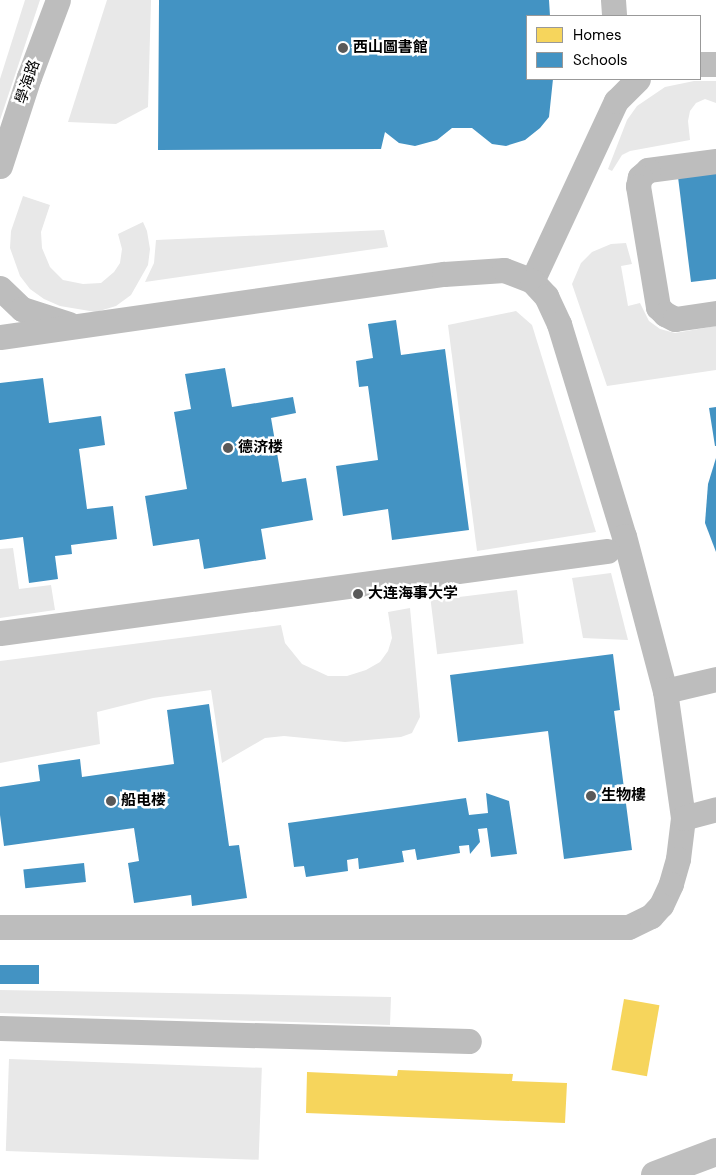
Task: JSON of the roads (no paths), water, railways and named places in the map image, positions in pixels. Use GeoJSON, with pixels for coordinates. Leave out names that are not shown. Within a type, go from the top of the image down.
{"type":"FeatureCollection","features":[{"type":"Feature","properties":{"kind":"main road"},"geometry":{"type":"LineString","coordinates":[[655,1175],[716,1152]]}},
{"type":"Feature","properties":{"kind":"street","name":"學海路"},"geometry":{"type":"LineString","coordinates":[[0,166],[29,77],[58,0]]}},
{"type":"Feature","properties":{"kind":"street"},"geometry":{"type":"LineString","coordinates":[[613,0],[614,15]]}},
{"type":"Feature","properties":{"kind":"street"},"geometry":{"type":"LineString","coordinates":[[701,64],[716,64]]}},
{"type":"Feature","properties":{"kind":"street"},"geometry":{"type":"LineString","coordinates":[[532,281],[615,90],[636,80]]}},
{"type":"Feature","properties":{"kind":"street"},"geometry":{"type":"LineString","coordinates":[[716,161],[648,170],[640,177],[638,186],[658,306],[665,314],[675,319],[716,313]]}},
{"type":"Feature","properties":{"kind":"street"},"geometry":{"type":"LineString","coordinates":[[0,337],[444,274],[504,270],[532,281],[546,296],[559,324],[624,536],[665,691],[683,818],[678,859],[671,884],[661,905],[651,916],[639,923],[618,929],[0,927]]}},
{"type":"Feature","properties":{"kind":"street"},"geometry":{"type":"LineString","coordinates":[[0,288],[22,309],[78,327]]}},
{"type":"Feature","properties":{"kind":"street"},"geometry":{"type":"LineString","coordinates":[[0,632],[607,551]]}},
{"type":"Feature","properties":{"kind":"street"},"geometry":{"type":"LineString","coordinates":[[665,691],[716,679]]}},
{"type":"Feature","properties":{"kind":"street"},"geometry":{"type":"LineString","coordinates":[[683,818],[716,809]]}},
{"type":"Feature","properties":{"kind":"street"},"geometry":{"type":"LineString","coordinates":[[0,1028],[470,1041]]}},
{"type":"Feature","properties":{"kind":"place","name":"西山圖書館"},"geometry":{"type":"Point","coordinates":[343,48]}},
{"type":"Feature","properties":{"kind":"place","name":"德济楼"},"geometry":{"type":"Point","coordinates":[228,448]}},
{"type":"Feature","properties":{"kind":"place","name":"大连海事大学"},"geometry":{"type":"Point","coordinates":[358,594]}},
{"type":"Feature","properties":{"kind":"place","name":"生物樓"},"geometry":{"type":"Point","coordinates":[591,796]}},
{"type":"Feature","properties":{"kind":"place","name":"船电楼"},"geometry":{"type":"Point","coordinates":[111,801]}}]}
